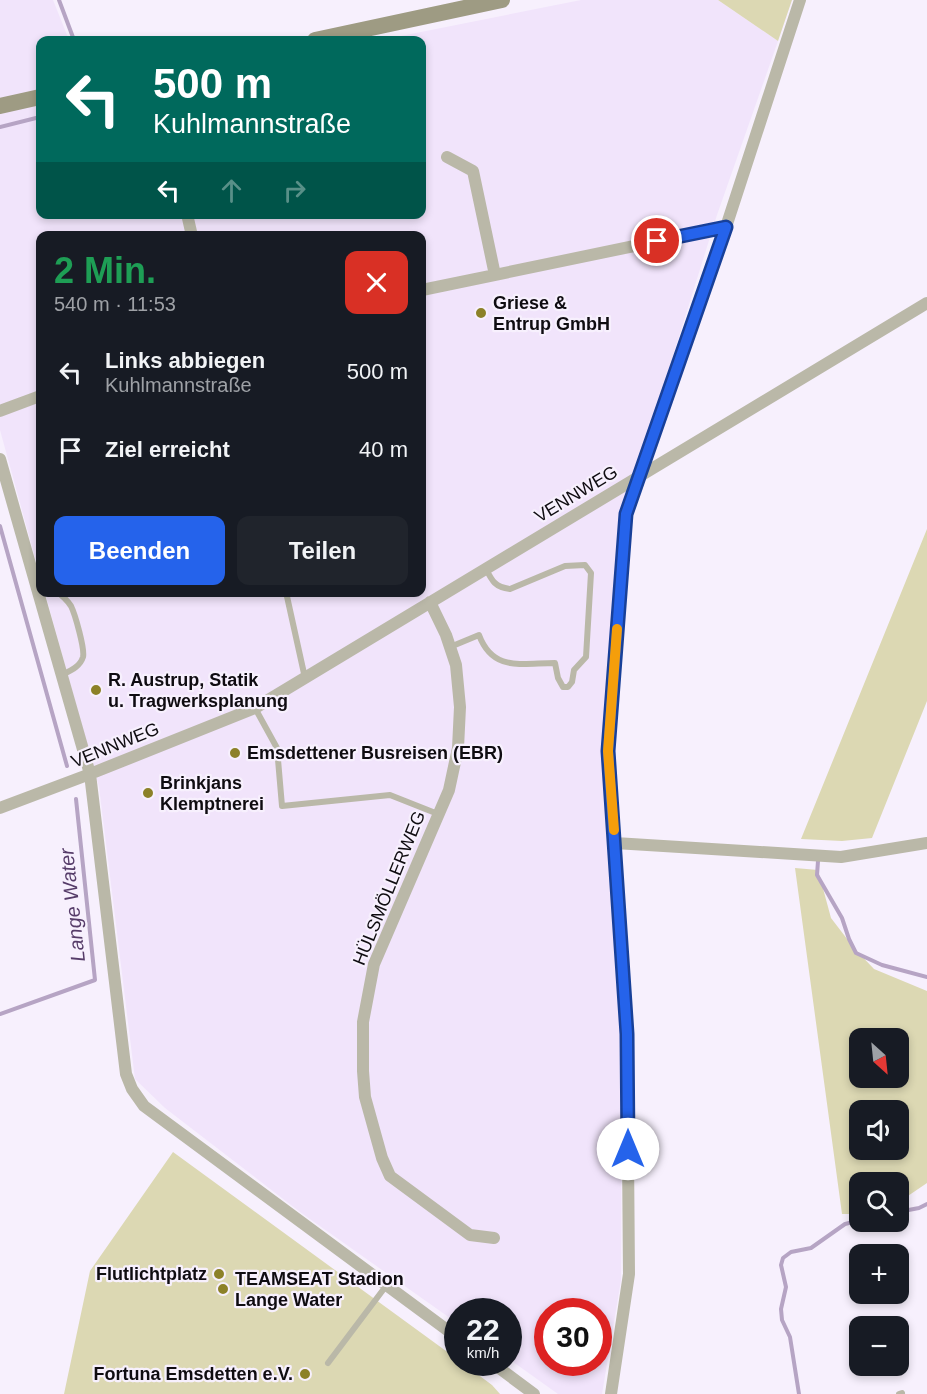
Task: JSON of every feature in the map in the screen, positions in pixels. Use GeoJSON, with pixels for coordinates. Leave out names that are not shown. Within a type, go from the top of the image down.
{"type":"FeatureCollection","features":[{"type":"Feature","properties":{"kind":"main road"},"geometry":{"type":"LineString","coordinates":[[334,36],[502,0]]}},
{"type":"Feature","properties":{"kind":"main road"},"geometry":{"type":"LineString","coordinates":[[0,106],[36,98]]}},
{"type":"Feature","properties":{"kind":"street"},"geometry":{"type":"LineString","coordinates":[[611,1394],[628,1274],[627,1034],[608,751],[626,514],[726,227],[800,0]]}},
{"type":"Feature","properties":{"kind":"street"},"geometry":{"type":"LineString","coordinates":[[447,157],[473,171],[495,275]]}},
{"type":"Feature","properties":{"kind":"street"},"geometry":{"type":"LineString","coordinates":[[426,289],[726,227]]}},
{"type":"Feature","properties":{"kind":"street","name":"VENNWEG"},"geometry":{"type":"LineString","coordinates":[[0,808],[255,708],[927,303]]}},
{"type":"Feature","properties":{"kind":"street"},"geometry":{"type":"LineString","coordinates":[[0,411],[36,398]]}},
{"type":"Feature","properties":{"kind":"street"},"geometry":{"type":"LineString","coordinates":[[0,459],[36,578]]}},
{"type":"Feature","properties":{"kind":"street"},"geometry":{"type":"LineString","coordinates":[[41,597],[90,774],[126,1074],[132,1089],[144,1106],[444,1328]]}},
{"type":"Feature","properties":{"kind":"street","name":"HÜLSMÖLLERWEG"},"geometry":{"type":"LineString","coordinates":[[430,602],[456,665],[460,707],[458,748],[449,790],[374,964],[363,1022],[365,1097],[382,1158],[390,1176],[470,1235],[494,1238]]}},
{"type":"Feature","properties":{"kind":"street"},"geometry":{"type":"LineString","coordinates":[[615,843],[841,857],[927,843]]}},
{"type":"Feature","properties":{"kind":"street"},"geometry":{"type":"LineString","coordinates":[[510,1376],[534,1394]]}},
{"type":"Feature","properties":{"kind":"lane"},"geometry":{"type":"LineString","coordinates":[[450,646],[479,635],[490,656],[501,662],[555,663],[558,678],[563,687],[568,687],[572,682],[574,670],[586,657],[591,573],[585,565],[565,566],[510,589],[500,588],[493,582],[486,569]]}},
{"type":"Feature","properties":{"kind":"lane"},"geometry":{"type":"LineString","coordinates":[[62,675],[80,663],[84,654],[71,606],[64,597]]}},
{"type":"Feature","properties":{"kind":"lane"},"geometry":{"type":"LineString","coordinates":[[286,597],[305,678]]}},
{"type":"Feature","properties":{"kind":"lane"},"geometry":{"type":"LineString","coordinates":[[255,708],[277,748],[282,806],[390,795],[438,814]]}},
{"type":"Feature","properties":{"kind":"lane"},"geometry":{"type":"LineString","coordinates":[[328,1363],[387,1285]]}},
{"type":"Feature","properties":{"kind":"shaded area"},"geometry":{"type":"Polygon","coordinates":[[[0,0],[53,0],[67,36],[36,36],[36,219],[426,219],[426,36],[401,36],[581,0],[718,0],[778,41],[717,215],[661,394],[619,516],[603,761],[622,1034],[621,1280],[612,1334],[612,1298],[534,1298],[534,1376],[605,1376],[602,1394],[558,1394],[522,1368],[522,1298],[444,1298],[444,1314],[300,1212],[165,1108],[135,1079],[99,787],[46,597],[426,597],[426,231],[36,231],[36,561],[0,430],[0,0]]]}},
{"type":"Feature","properties":{"kind":"shaded area"},"geometry":{"type":"Polygon","coordinates":[[[718,0],[792,0],[778,41],[718,0]]]}},
{"type":"Feature","properties":{"kind":"shaded area"},"geometry":{"type":"Polygon","coordinates":[[[927,529],[927,701],[872,838],[842,841],[801,839],[927,529]]]}},
{"type":"Feature","properties":{"kind":"shaded area"},"geometry":{"type":"Polygon","coordinates":[[[795,868],[818,870],[831,918],[874,969],[927,991],[927,1183],[909,1195],[909,1172],[849,1172],[849,1214],[842,1214],[795,868]]]}},
{"type":"Feature","properties":{"kind":"shaded area","name":"TEAMSEAT Stadion Lange Water"},"geometry":{"type":"Polygon","coordinates":[[[173,1152],[444,1350],[444,1376],[480,1376],[500,1394],[64,1394],[90,1271],[173,1152]]]}},
{"type":"Feature","properties":{"kind":"waterway","name":"Lange Water"},"geometry":{"type":"LineString","coordinates":[[59,0],[72,36]]}},
{"type":"Feature","properties":{"kind":"waterway","name":"Lange Water"},"geometry":{"type":"LineString","coordinates":[[0,127],[36,118]]}},
{"type":"Feature","properties":{"kind":"waterway","name":"Lange Water"},"geometry":{"type":"LineString","coordinates":[[0,526],[67,766]]}},
{"type":"Feature","properties":{"kind":"waterway","name":"Lange Water"},"geometry":{"type":"LineString","coordinates":[[0,1014],[95,980],[76,799]]}},
{"type":"Feature","properties":{"kind":"waterway"},"geometry":{"type":"LineString","coordinates":[[818,861],[817,875],[842,918],[856,953],[882,965],[927,977]]}},
{"type":"Feature","properties":{"kind":"waterway"},"geometry":{"type":"LineString","coordinates":[[909,1210],[927,1204]]}},
{"type":"Feature","properties":{"kind":"waterway"},"geometry":{"type":"LineString","coordinates":[[799,1394],[790,1337],[782,1320],[781,1309],[786,1287],[781,1265],[783,1258],[791,1252],[811,1248],[849,1223]]}},
{"type":"Feature","properties":{"kind":"slow traffic"},"geometry":{"type":"LineString","coordinates":[[614,830],[608,751],[617,629]]}},
{"type":"Feature","properties":{"kind":"place","name":"Griese & Entrup GmbH"},"geometry":{"type":"Point","coordinates":[481,313]}},
{"type":"Feature","properties":{"kind":"place","name":"R. Austrup, Statik u. Tragwerksplanung"},"geometry":{"type":"Point","coordinates":[96,690]}},
{"type":"Feature","properties":{"kind":"place","name":"Emsdettener Busreisen (EBR)"},"geometry":{"type":"Point","coordinates":[235,753]}},
{"type":"Feature","properties":{"kind":"place","name":"Brinkjans Klemptnerei"},"geometry":{"type":"Point","coordinates":[148,793]}},
{"type":"Feature","properties":{"kind":"place","name":"Flutlichtplatz"},"geometry":{"type":"Point","coordinates":[219,1274]}},
{"type":"Feature","properties":{"kind":"place","name":"TEAMSEAT Stadion Lange Water"},"geometry":{"type":"Point","coordinates":[223,1289]}},
{"type":"Feature","properties":{"kind":"place","name":"Fortuna Emsdetten e.V."},"geometry":{"type":"Point","coordinates":[305,1374]}},
{"type":"Feature","properties":{"kind":"route"},"geometry":{"type":"LineString","coordinates":[[628,1149],[627,1034],[608,751],[626,514],[726,227],[657,241]]}}]}
